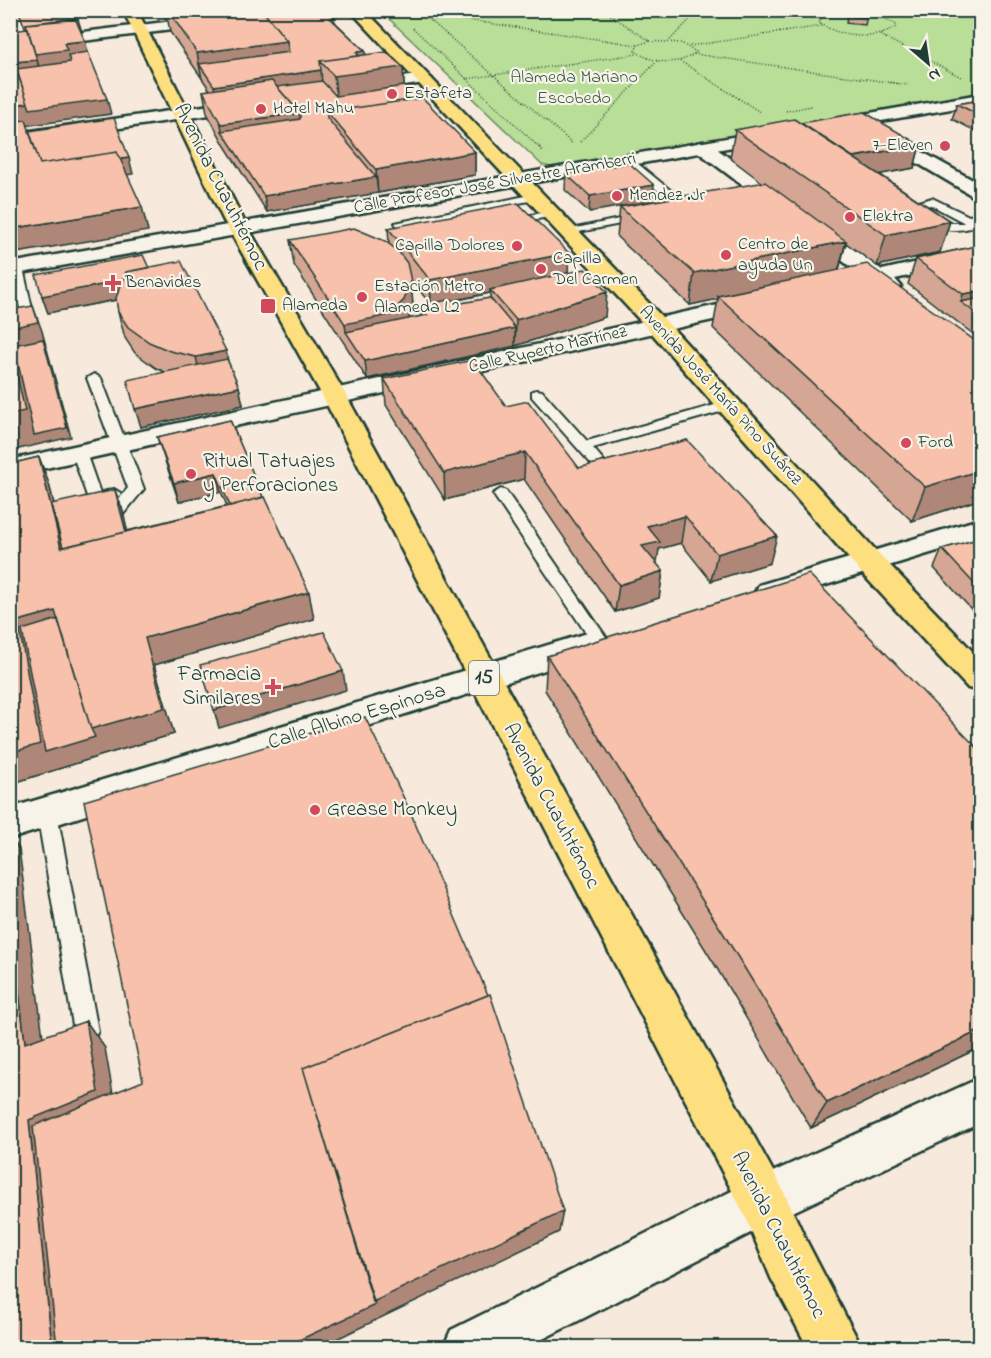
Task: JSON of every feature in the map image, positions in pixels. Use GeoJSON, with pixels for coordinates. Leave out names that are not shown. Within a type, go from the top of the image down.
{"type":"FeatureCollection","features":[{"type":"Feature","properties":{"kind":"highway","name":"Avenida José María Pino Suárez"},"geometry":{"type":"LineString","coordinates":[[357,10],[568,231],[611,283],[657,325],[870,563],[981,679]]}},
{"type":"Feature","properties":{"kind":"highway","name":"Avenida Cuauhtémoc"},"geometry":{"type":"LineString","coordinates":[[136,21],[240,228],[335,397],[763,1201],[789,1260],[836,1347]]}},
{"type":"Feature","properties":{"kind":"street"},"geometry":{"type":"LineString","coordinates":[[11,44],[136,21],[302,10]]}},
{"type":"Feature","properties":{"kind":"street"},"geometry":{"type":"LineString","coordinates":[[343,91],[426,82]]}},
{"type":"Feature","properties":{"kind":"street"},"geometry":{"type":"LineString","coordinates":[[813,128],[981,99]]}},
{"type":"Feature","properties":{"kind":"street"},"geometry":{"type":"LineString","coordinates":[[10,139],[274,100]]}},
{"type":"Feature","properties":{"kind":"street"},"geometry":{"type":"LineString","coordinates":[[857,120],[981,192]]}},
{"type":"Feature","properties":{"kind":"street","name":"Calle Profesor José Silvestre Aramberri"},"geometry":{"type":"LineString","coordinates":[[14,268],[240,228],[536,197],[628,161],[791,132]]}},
{"type":"Feature","properties":{"kind":"street"},"geometry":{"type":"LineString","coordinates":[[703,147],[906,298]]}},
{"type":"Feature","properties":{"kind":"street"},"geometry":{"type":"LineString","coordinates":[[820,290],[981,254]]}},
{"type":"Feature","properties":{"kind":"street","name":"Calle Ruperto Martínez"},"geometry":{"type":"LineString","coordinates":[[10,468],[785,297]]}},
{"type":"Feature","properties":{"kind":"street"},"geometry":{"type":"LineString","coordinates":[[747,599],[981,528]]}},
{"type":"Feature","properties":{"kind":"street","name":"Calle Albino Espinosa"},"geometry":{"type":"LineString","coordinates":[[10,824],[634,631]]}},
{"type":"Feature","properties":{"kind":"street"},"geometry":{"type":"LineString","coordinates":[[469,1347],[763,1201],[981,1100]]}},
{"type":"Feature","properties":{"kind":"lane"},"geometry":{"type":"LineString","coordinates":[[628,161],[687,209]]}},
{"type":"Feature","properties":{"kind":"lane"},"geometry":{"type":"LineString","coordinates":[[494,223],[536,197]]}},
{"type":"Feature","properties":{"kind":"lane"},"geometry":{"type":"LineString","coordinates":[[424,234],[407,233],[400,223],[536,197]]}},
{"type":"Feature","properties":{"kind":"lane"},"geometry":{"type":"LineString","coordinates":[[568,231],[655,215]]}},
{"type":"Feature","properties":{"kind":"lane"},"geometry":{"type":"LineString","coordinates":[[968,220],[981,217]]}},
{"type":"Feature","properties":{"kind":"lane"},"geometry":{"type":"LineString","coordinates":[[10,323],[19,320],[26,309],[14,268]]}},
{"type":"Feature","properties":{"kind":"lane"},"geometry":{"type":"LineString","coordinates":[[94,378],[136,489]]}},
{"type":"Feature","properties":{"kind":"lane"},"geometry":{"type":"LineString","coordinates":[[537,394],[608,474]]}},
{"type":"Feature","properties":{"kind":"lane"},"geometry":{"type":"LineString","coordinates":[[584,446],[729,405]]}},
{"type":"Feature","properties":{"kind":"lane"},"geometry":{"type":"LineString","coordinates":[[79,453],[96,498],[136,489]]}},
{"type":"Feature","properties":{"kind":"lane"},"geometry":{"type":"LineString","coordinates":[[98,534],[136,489]]}},
{"type":"Feature","properties":{"kind":"lane"},"geometry":{"type":"LineString","coordinates":[[501,494],[600,641]]}},
{"type":"Feature","properties":{"kind":"lane"},"geometry":{"type":"LineString","coordinates":[[47,813],[86,1031]]}},
{"type":"Feature","properties":{"kind":"path"},"geometry":{"type":"LineString","coordinates":[[405,10],[638,45],[650,41],[670,41],[690,46],[822,26],[847,34],[879,35],[968,80],[957,82]]}},
{"type":"Feature","properties":{"kind":"path"},"geometry":{"type":"LineString","coordinates":[[452,10],[423,14],[576,147]]}},
{"type":"Feature","properties":{"kind":"path"},"geometry":{"type":"LineString","coordinates":[[603,10],[650,41]]}},
{"type":"Feature","properties":{"kind":"path"},"geometry":{"type":"LineString","coordinates":[[670,41],[699,10]]}},
{"type":"Feature","properties":{"kind":"path"},"geometry":{"type":"LineString","coordinates":[[885,17],[928,10]]}},
{"type":"Feature","properties":{"kind":"path"},"geometry":{"type":"LineString","coordinates":[[822,26],[820,18],[833,11],[861,12],[892,20],[896,27],[879,35]]}},
{"type":"Feature","properties":{"kind":"path"},"geometry":{"type":"LineString","coordinates":[[411,26],[554,161],[536,197]]}},
{"type":"Feature","properties":{"kind":"path"},"geometry":{"type":"LineString","coordinates":[[637,54],[635,51],[638,45]]}},
{"type":"Feature","properties":{"kind":"path"},"geometry":{"type":"LineString","coordinates":[[690,46],[694,49],[694,54]]}},
{"type":"Feature","properties":{"kind":"path"},"geometry":{"type":"LineString","coordinates":[[426,82],[467,79],[637,54],[658,60],[680,60],[694,54],[912,86]]}},
{"type":"Feature","properties":{"kind":"path"},"geometry":{"type":"LineString","coordinates":[[576,147],[658,60]]}},
{"type":"Feature","properties":{"kind":"path"},"geometry":{"type":"LineString","coordinates":[[680,60],[764,115],[752,117]]}},
{"type":"Feature","properties":{"kind":"path"},"geometry":{"type":"LineString","coordinates":[[787,111],[821,105]]}},
{"type":"Feature","properties":{"kind":"path"},"geometry":{"type":"LineString","coordinates":[[576,147],[587,145]]}},
{"type":"Feature","properties":{"kind":"green space","name":"Alameda Mariano Escobedo"},"geometry":{"type":"Polygon","coordinates":[[[385,10],[980,11],[980,96],[559,169],[542,165],[384,14],[385,10]]]}},
{"type":"Feature","properties":{"kind":"building"},"geometry":{"type":"Polygon","coordinates":[[[18,10],[74,10],[78,19],[24,25],[18,10]]]}},
{"type":"Feature","properties":{"kind":"building"},"geometry":{"type":"Polygon","coordinates":[[[168,10],[262,10],[287,41],[197,53],[168,10]]]}},
{"type":"Feature","properties":{"kind":"building"},"geometry":{"type":"Polygon","coordinates":[[[262,10],[329,10],[335,17],[330,18],[365,51],[356,52],[359,56],[320,61],[321,70],[214,86],[199,64],[289,52],[287,41],[262,10]]]}},
{"type":"Feature","properties":{"kind":"building"},"geometry":{"type":"Polygon","coordinates":[[[848,13],[867,16],[866,18],[847,16],[848,13]]]}},
{"type":"Feature","properties":{"kind":"building"},"geometry":{"type":"Polygon","coordinates":[[[75,18],[85,41],[64,43],[67,50],[35,54],[26,24],[75,18]]]}},
{"type":"Feature","properties":{"kind":"building"},"geometry":{"type":"Polygon","coordinates":[[[28,29],[37,60],[14,62],[28,103],[10,105],[10,31],[28,29]]]}},
{"type":"Feature","properties":{"kind":"building"},"geometry":{"type":"Polygon","coordinates":[[[88,52],[107,99],[30,109],[16,69],[70,62],[68,55],[88,52]]]}},
{"type":"Feature","properties":{"kind":"building"},"geometry":{"type":"Polygon","coordinates":[[[386,52],[403,67],[334,76],[320,61],[386,52]]]}},
{"type":"Feature","properties":{"kind":"building"},"geometry":{"type":"Polygon","coordinates":[[[272,81],[300,113],[221,124],[203,91],[272,81]]]}},
{"type":"Feature","properties":{"kind":"building"},"geometry":{"type":"Polygon","coordinates":[[[322,81],[336,96],[404,86],[417,99],[327,112],[327,118],[376,177],[264,196],[222,131],[300,119],[300,113],[277,87],[322,81]]]}},
{"type":"Feature","properties":{"kind":"building"},"geometry":{"type":"Polygon","coordinates":[[[423,98],[475,152],[376,170],[327,112],[423,98]]]}},
{"type":"Feature","properties":{"kind":"building"},"geometry":{"type":"Polygon","coordinates":[[[981,100],[981,116],[957,104],[981,100]]]}},
{"type":"Feature","properties":{"kind":"building"},"geometry":{"type":"Polygon","coordinates":[[[864,112],[920,145],[853,157],[801,123],[864,112]]]}},
{"type":"Feature","properties":{"kind":"building"},"geometry":{"type":"Polygon","coordinates":[[[114,118],[129,158],[120,159],[117,152],[40,164],[29,131],[114,118]]]}},
{"type":"Feature","properties":{"kind":"building"},"geometry":{"type":"Polygon","coordinates":[[[794,119],[950,221],[886,235],[735,130],[794,119]]]}},
{"type":"Feature","properties":{"kind":"building"},"geometry":{"type":"Polygon","coordinates":[[[26,120],[40,164],[117,152],[142,207],[10,229],[10,122],[26,120]]]}},
{"type":"Feature","properties":{"kind":"building"},"geometry":{"type":"Polygon","coordinates":[[[629,163],[654,185],[590,196],[566,174],[629,163]]]}},
{"type":"Feature","properties":{"kind":"building"},"geometry":{"type":"Polygon","coordinates":[[[765,182],[846,241],[694,273],[620,207],[765,182]]]}},
{"type":"Feature","properties":{"kind":"building"},"geometry":{"type":"Polygon","coordinates":[[[518,203],[569,253],[430,280],[388,228],[518,203]]]}},
{"type":"Feature","properties":{"kind":"building","name":"Estación Metro Alameda L2"},"geometry":{"type":"Polygon","coordinates":[[[354,228],[385,241],[398,251],[407,263],[411,281],[404,300],[389,315],[345,324],[290,240],[354,228]]]}},
{"type":"Feature","properties":{"kind":"building"},"geometry":{"type":"Polygon","coordinates":[[[981,245],[981,291],[963,294],[916,259],[981,245]]]}},
{"type":"Feature","properties":{"kind":"building"},"geometry":{"type":"Polygon","coordinates":[[[143,255],[149,268],[126,272],[123,281],[42,296],[36,275],[143,255]]]}},
{"type":"Feature","properties":{"kind":"building"},"geometry":{"type":"Polygon","coordinates":[[[181,261],[226,351],[196,357],[170,351],[149,342],[128,327],[118,312],[116,298],[126,272],[181,261]]]}},
{"type":"Feature","properties":{"kind":"building","name":"Ford"},"geometry":{"type":"Polygon","coordinates":[[[867,264],[981,345],[981,470],[925,487],[718,296],[867,264]]]}},
{"type":"Feature","properties":{"kind":"building"},"geometry":{"type":"Polygon","coordinates":[[[585,269],[607,292],[516,320],[490,290],[585,269]]]}},
{"type":"Feature","properties":{"kind":"building"},"geometry":{"type":"Polygon","coordinates":[[[490,298],[515,328],[365,361],[346,332],[427,315],[420,306],[452,299],[456,304],[490,298]]]}},
{"type":"Feature","properties":{"kind":"building"},"geometry":{"type":"Polygon","coordinates":[[[981,298],[981,317],[961,302],[981,298]]]}},
{"type":"Feature","properties":{"kind":"building"},"geometry":{"type":"Polygon","coordinates":[[[33,306],[38,322],[10,328],[10,310],[33,306]]]}},
{"type":"Feature","properties":{"kind":"building"},"geometry":{"type":"Polygon","coordinates":[[[43,339],[67,428],[34,435],[14,345],[43,339]]]}},
{"type":"Feature","properties":{"kind":"building"},"geometry":{"type":"Polygon","coordinates":[[[10,345],[25,411],[10,414],[10,345]]]}},
{"type":"Feature","properties":{"kind":"building"},"geometry":{"type":"Polygon","coordinates":[[[227,359],[239,387],[135,409],[127,380],[227,359]]]}},
{"type":"Feature","properties":{"kind":"building"},"geometry":{"type":"Polygon","coordinates":[[[473,360],[506,406],[528,401],[579,468],[687,440],[777,536],[717,554],[685,516],[647,526],[660,542],[642,546],[663,571],[619,585],[525,452],[444,473],[384,379],[473,360]]]}},
{"type":"Feature","properties":{"kind":"building"},"geometry":{"type":"Polygon","coordinates":[[[230,420],[263,497],[230,506],[216,473],[174,483],[157,437],[230,420]]]}},
{"type":"Feature","properties":{"kind":"building"},"geometry":{"type":"Polygon","coordinates":[[[39,457],[61,548],[265,497],[309,592],[145,638],[164,708],[91,729],[55,611],[18,621],[40,744],[10,753],[10,555],[15,554],[10,536],[10,464],[39,457]]]}},
{"type":"Feature","properties":{"kind":"building"},"geometry":{"type":"Polygon","coordinates":[[[115,490],[126,532],[63,547],[51,504],[115,490]]]}},
{"type":"Feature","properties":{"kind":"building"},"geometry":{"type":"Polygon","coordinates":[[[981,538],[981,591],[942,549],[981,538]]]}},
{"type":"Feature","properties":{"kind":"building"},"geometry":{"type":"Polygon","coordinates":[[[809,574],[981,752],[981,1030],[827,1103],[725,936],[547,656],[809,574]]]}},
{"type":"Feature","properties":{"kind":"building"},"geometry":{"type":"Polygon","coordinates":[[[58,619],[95,737],[45,752],[22,630],[58,619]]]}},
{"type":"Feature","properties":{"kind":"building"},"geometry":{"type":"Polygon","coordinates":[[[324,632],[343,671],[214,710],[200,665],[324,632]]]}},
{"type":"Feature","properties":{"kind":"building"},"geometry":{"type":"Polygon","coordinates":[[[365,717],[409,809],[488,995],[303,1068],[375,1305],[284,1347],[57,1347],[33,1126],[143,1081],[84,801],[365,717]]]}},
{"type":"Feature","properties":{"kind":"building"},"geometry":{"type":"Polygon","coordinates":[[[10,916],[25,1043],[86,1021],[98,1092],[29,1120],[52,1347],[10,1347],[10,916]]]}},
{"type":"Feature","properties":{"kind":"building"},"geometry":{"type":"Polygon","coordinates":[[[490,994],[563,1211],[373,1302],[303,1068],[490,994]]]}},
{"type":"Feature","properties":{"kind":"place","name":"Estafeta"},"geometry":{"type":"Point","coordinates":[392,94]}},
{"type":"Feature","properties":{"kind":"place","name":"Hotel Mahu"},"geometry":{"type":"Point","coordinates":[261,109]}},
{"type":"Feature","properties":{"kind":"place","name":"7-Eleven"},"geometry":{"type":"Point","coordinates":[945,146]}},
{"type":"Feature","properties":{"kind":"place","name":"Mendez .Jr"},"geometry":{"type":"Point","coordinates":[617,196]}},
{"type":"Feature","properties":{"kind":"place","name":"Elektra"},"geometry":{"type":"Point","coordinates":[850,217]}},
{"type":"Feature","properties":{"kind":"place","name":"Capilla Dolores"},"geometry":{"type":"Point","coordinates":[517,246]}},
{"type":"Feature","properties":{"kind":"place","name":"Centro de ayuda Un"},"geometry":{"type":"Point","coordinates":[726,255]}},
{"type":"Feature","properties":{"kind":"place","name":"Capilla Del Carmen"},"geometry":{"type":"Point","coordinates":[541,269]}},
{"type":"Feature","properties":{"kind":"place","name":"Benavides"},"geometry":{"type":"Point","coordinates":[113,283]}},
{"type":"Feature","properties":{"kind":"place","name":"Estación Metro Alameda L2"},"geometry":{"type":"Point","coordinates":[362,297]}},
{"type":"Feature","properties":{"kind":"place","name":"Alameda"},"geometry":{"type":"Point","coordinates":[268,306]}},
{"type":"Feature","properties":{"kind":"place","name":"Ford"},"geometry":{"type":"Point","coordinates":[906,443]}},
{"type":"Feature","properties":{"kind":"place","name":"Ritual Tatuajes y Perforaciones"},"geometry":{"type":"Point","coordinates":[191,474]}},
{"type":"Feature","properties":{"kind":"place","name":"Farmacia Similares"},"geometry":{"type":"Point","coordinates":[273,687]}},
{"type":"Feature","properties":{"kind":"place","name":"Grease Monkey"},"geometry":{"type":"Point","coordinates":[315,810]}}]}
